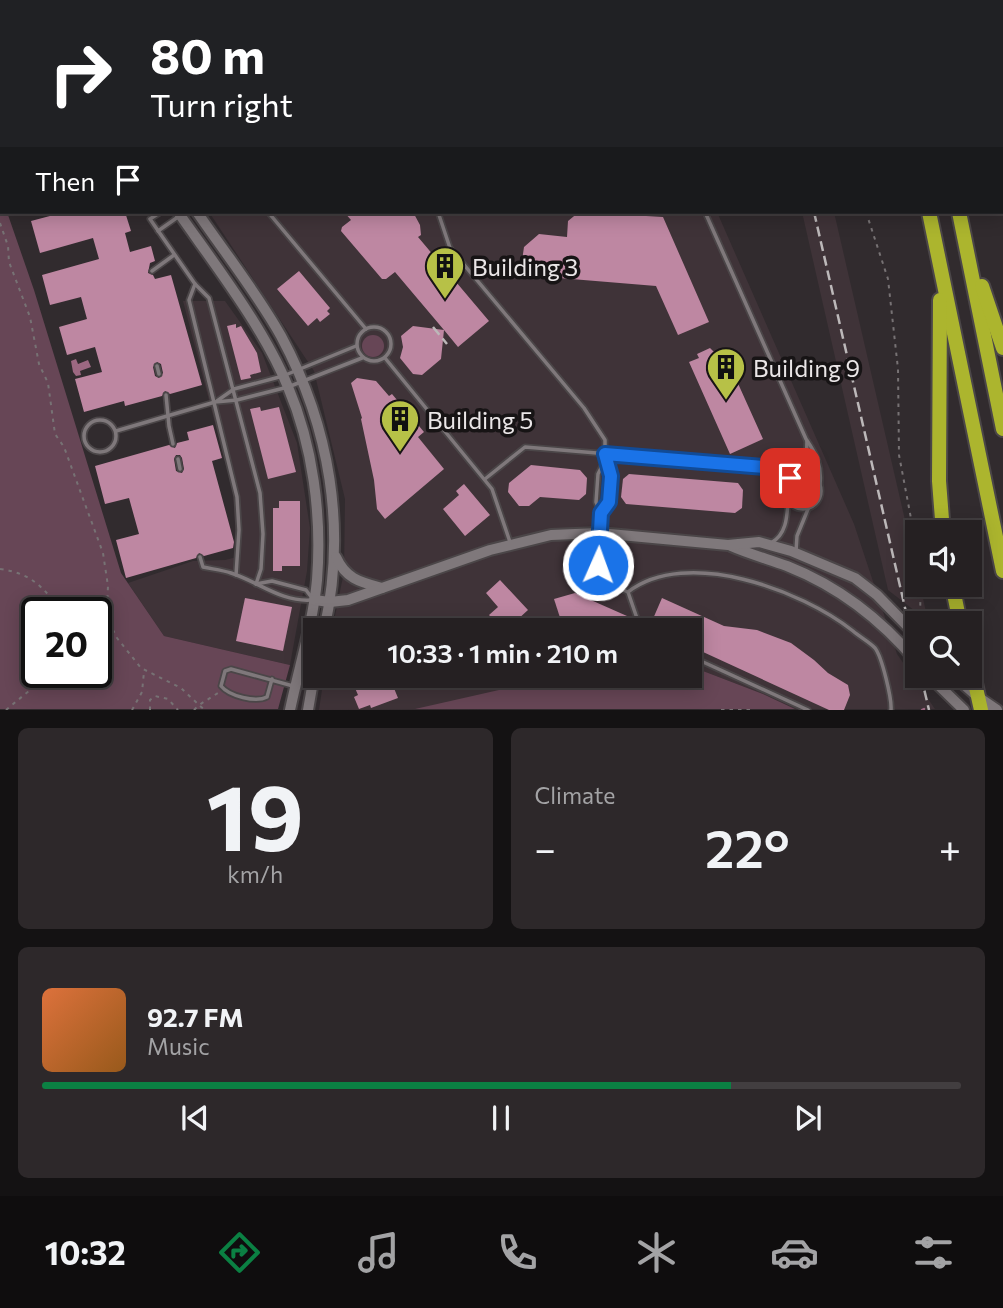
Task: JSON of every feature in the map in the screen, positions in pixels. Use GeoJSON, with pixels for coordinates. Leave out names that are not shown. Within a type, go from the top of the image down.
{"type":"FeatureCollection","features":[{"type":"Feature","properties":{"kind":"highway"},"geometry":{"type":"LineString","coordinates":[[929,214],[1003,571]]}},
{"type":"Feature","properties":{"kind":"highway"},"geometry":{"type":"LineString","coordinates":[[959,215],[1003,348]]}},
{"type":"Feature","properties":{"kind":"highway"},"geometry":{"type":"LineString","coordinates":[[959,215],[1003,429]]}},
{"type":"Feature","properties":{"kind":"highway"},"geometry":{"type":"LineString","coordinates":[[940,270],[942,520]]}},
{"type":"Feature","properties":{"kind":"main road"},"geometry":{"type":"LineString","coordinates":[[182,214],[257,329],[283,376],[301,425],[309,460],[317,514],[317,580],[289,709]]}},
{"type":"Feature","properties":{"kind":"main road"},"geometry":{"type":"LineString","coordinates":[[199,214],[279,333],[298,370],[316,417],[333,491],[334,552],[327,618]]}},
{"type":"Feature","properties":{"kind":"main road"},"geometry":{"type":"LineString","coordinates":[[314,600],[348,600],[511,544],[551,535],[599,533],[728,545],[759,542],[770,544],[855,578],[905,623]]}},
{"type":"Feature","properties":{"kind":"main road"},"geometry":{"type":"LineString","coordinates":[[728,545],[789,567],[850,598],[882,623],[905,649]]}},
{"type":"Feature","properties":{"kind":"main road"},"geometry":{"type":"LineString","coordinates":[[334,552],[341,568],[351,579],[383,588]]}},
{"type":"Feature","properties":{"kind":"main road"},"geometry":{"type":"LineString","coordinates":[[308,709],[312,688]]}},
{"type":"Feature","properties":{"kind":"main road"},"geometry":{"type":"LineString","coordinates":[[942,688],[964,709]]}},
{"type":"Feature","properties":{"kind":"main road"},"geometry":{"type":"LineString","coordinates":[[966,688],[980,703],[997,709]]}},
{"type":"Feature","properties":{"kind":"lane"},"geometry":{"type":"LineString","coordinates":[[157,214],[150,219],[195,284],[209,298],[237,400],[260,493],[263,534],[261,569],[256,584]]}},
{"type":"Feature","properties":{"kind":"lane"},"geometry":{"type":"LineString","coordinates":[[158,231],[180,214]]}},
{"type":"Feature","properties":{"kind":"lane"},"geometry":{"type":"LineString","coordinates":[[270,214],[366,329]]}},
{"type":"Feature","properties":{"kind":"lane"},"geometry":{"type":"LineString","coordinates":[[439,214],[450,248],[591,417],[606,440],[605,460],[611,476],[609,502],[601,513]]}},
{"type":"Feature","properties":{"kind":"lane"},"geometry":{"type":"LineString","coordinates":[[706,214],[821,469],[819,500],[808,509],[797,536],[795,553]]}},
{"type":"Feature","properties":{"kind":"lane"},"geometry":{"type":"LineString","coordinates":[[152,271],[174,255]]}},
{"type":"Feature","properties":{"kind":"lane"},"geometry":{"type":"LineString","coordinates":[[195,284],[189,300],[237,498],[239,530],[236,575]]}},
{"type":"Feature","properties":{"kind":"lane"},"geometry":{"type":"LineString","coordinates":[[116,432],[215,402],[237,400],[288,387],[362,358],[376,362],[385,358],[391,348],[389,336],[381,328],[366,329],[358,336],[356,346],[362,358]]}},
{"type":"Feature","properties":{"kind":"lane"},"geometry":{"type":"LineString","coordinates":[[215,402],[234,389],[283,376],[356,346]]}},
{"type":"Feature","properties":{"kind":"lane"},"geometry":{"type":"LineString","coordinates":[[385,358],[485,479],[499,505],[511,544]]}},
{"type":"Feature","properties":{"kind":"lane"},"geometry":{"type":"LineString","coordinates":[[157,366],[159,374]]}},
{"type":"Feature","properties":{"kind":"lane"},"geometry":{"type":"LineString","coordinates":[[166,395],[173,444]]}},
{"type":"Feature","properties":{"kind":"lane"},"geometry":{"type":"LineString","coordinates":[[95,421],[108,422],[116,432],[114,444],[105,452],[92,451],[85,441],[86,429],[95,421]]}},
{"type":"Feature","properties":{"kind":"lane"},"geometry":{"type":"LineString","coordinates":[[806,439],[806,465],[803,472],[790,478],[784,491],[793,507],[808,509]]}},
{"type":"Feature","properties":{"kind":"lane"},"geometry":{"type":"LineString","coordinates":[[485,479],[525,447],[776,468],[790,478]]}},
{"type":"Feature","properties":{"kind":"lane"},"geometry":{"type":"LineString","coordinates":[[177,459],[180,469]]}},
{"type":"Feature","properties":{"kind":"lane"},"geometry":{"type":"LineString","coordinates":[[605,460],[598,474],[596,502],[601,513],[598,580],[628,592],[637,618]]}},
{"type":"Feature","properties":{"kind":"lane"},"geometry":{"type":"LineString","coordinates":[[803,472],[812,475],[820,485]]}},
{"type":"Feature","properties":{"kind":"lane"},"geometry":{"type":"LineString","coordinates":[[770,544],[779,539],[785,527],[788,502]]}},
{"type":"Feature","properties":{"kind":"lane"},"geometry":{"type":"LineString","coordinates":[[200,557],[203,567],[236,575],[268,592],[305,601],[314,600]]}},
{"type":"Feature","properties":{"kind":"lane"},"geometry":{"type":"LineString","coordinates":[[628,592],[641,583],[660,576],[686,572],[741,579],[773,586],[792,594],[836,618],[875,648],[880,658],[891,709]]}},
{"type":"Feature","properties":{"kind":"lane"},"geometry":{"type":"LineString","coordinates":[[256,584],[272,581],[306,590],[314,600]]}},
{"type":"Feature","properties":{"kind":"lane"},"geometry":{"type":"LineString","coordinates":[[702,661],[808,709]]}},
{"type":"Feature","properties":{"kind":"lane"},"geometry":{"type":"LineString","coordinates":[[272,680],[267,697],[261,700],[223,690],[221,686],[228,669],[272,680],[295,686]]}},
{"type":"Feature","properties":{"kind":"path"},"geometry":{"type":"LineString","coordinates":[[867,214],[888,279],[898,369],[899,455],[911,520]]}},
{"type":"Feature","properties":{"kind":"path"},"geometry":{"type":"LineString","coordinates":[[0,223],[8,246],[9,262],[30,317],[40,364],[48,383],[55,434],[64,447],[103,553],[108,597]]}},
{"type":"Feature","properties":{"kind":"path"},"geometry":{"type":"LineString","coordinates":[[0,569],[15,572],[42,586],[50,597]]}},
{"type":"Feature","properties":{"kind":"path"},"geometry":{"type":"LineString","coordinates":[[112,626],[117,638],[145,671],[181,688],[205,709]]}},
{"type":"Feature","properties":{"kind":"path"},"geometry":{"type":"LineString","coordinates":[[132,709],[142,692],[145,671]]}},
{"type":"Feature","properties":{"kind":"path"},"geometry":{"type":"LineString","coordinates":[[6,709],[34,688]]}},
{"type":"Feature","properties":{"kind":"path"},"geometry":{"type":"LineString","coordinates":[[194,709],[223,690]]}},
{"type":"Feature","properties":{"kind":"path"},"geometry":{"type":"LineString","coordinates":[[150,709],[150,700],[155,696],[168,699],[178,709]]}},
{"type":"Feature","properties":{"kind":"path"},"geometry":{"type":"LineString","coordinates":[[721,709],[751,709]]}},
{"type":"Feature","properties":{"kind":"shaded area"},"geometry":{"type":"Polygon","coordinates":[[[0,214],[8,214],[34,290],[121,573],[164,636],[290,665],[278,709],[0,709],[0,214]]]}},
{"type":"Feature","properties":{"kind":"shaded area"},"geometry":{"type":"Polygon","coordinates":[[[210,214],[718,214],[854,524],[897,654],[905,666],[905,688],[920,688],[935,709],[795,709],[702,671],[702,618],[334,618],[344,572],[345,499],[314,371],[210,214]]]}},
{"type":"Feature","properties":{"kind":"shaded area"},"geometry":{"type":"Polygon","coordinates":[[[802,214],[834,214],[905,520],[905,597],[923,597],[926,611],[915,611],[888,590],[802,214]]]}},
{"type":"Feature","properties":{"kind":"shaded area"},"geometry":{"type":"Polygon","coordinates":[[[183,301],[225,301],[262,353],[297,443],[310,528],[307,571],[290,665],[164,636],[128,583],[193,561],[237,557],[233,492],[183,301]]]}},
{"type":"Feature","properties":{"kind":"shaded area"},"geometry":{"type":"Polygon","coordinates":[[[373,335],[381,338],[384,346],[381,354],[373,357],[365,354],[362,346],[365,338],[373,335]]]}},
{"type":"Feature","properties":{"kind":"shaded area"},"geometry":{"type":"Polygon","coordinates":[[[76,359],[78,364],[88,360],[91,367],[80,371],[81,375],[76,376],[71,361],[76,359]]]}},
{"type":"Feature","properties":{"kind":"shaded area"},"geometry":{"type":"Polygon","coordinates":[[[702,671],[795,709],[415,709],[508,688],[702,688],[702,671]]]}},
{"type":"Feature","properties":{"kind":"shaded area"},"geometry":{"type":"Polygon","coordinates":[[[322,688],[545,688],[481,709],[319,710],[322,688]]]}},
{"type":"Feature","properties":{"kind":"building"},"geometry":{"type":"Polygon","coordinates":[[[57,214],[126,214],[131,231],[125,233],[130,252],[151,246],[155,261],[150,263],[148,273],[155,279],[171,275],[202,385],[170,394],[165,391],[162,396],[125,406],[124,401],[84,412],[75,379],[102,372],[95,347],[67,355],[59,327],[87,319],[81,297],[50,305],[42,275],[99,259],[93,238],[40,253],[31,221],[57,214]],[[157,362],[153,367],[155,376],[159,378],[163,373],[161,364],[157,362]]]}},
{"type":"Feature","properties":{"kind":"building"},"geometry":{"type":"Polygon","coordinates":[[[346,214],[414,214],[420,225],[421,235],[418,237],[489,321],[458,347],[395,272],[382,279],[341,231],[351,220],[346,214]]]}},
{"type":"Feature","properties":{"kind":"building"},"geometry":{"type":"Polygon","coordinates":[[[577,214],[663,217],[709,322],[678,335],[656,286],[535,276],[522,261],[524,247],[539,234],[567,237],[568,221],[577,214]]]}},
{"type":"Feature","properties":{"kind":"building"},"geometry":{"type":"Polygon","coordinates":[[[299,271],[330,308],[327,311],[330,314],[320,322],[317,318],[308,326],[277,289],[299,271]]]}},
{"type":"Feature","properties":{"kind":"building"},"geometry":{"type":"Polygon","coordinates":[[[236,324],[236,328],[241,326],[257,353],[261,372],[241,380],[227,326],[236,324]]]}},
{"type":"Feature","properties":{"kind":"building"},"geometry":{"type":"Polygon","coordinates":[[[413,326],[444,330],[441,359],[422,375],[413,374],[400,358],[403,347],[401,336],[413,326]]]}},
{"type":"Feature","properties":{"kind":"building","name":"Building 9"},"geometry":{"type":"Polygon","coordinates":[[[710,348],[714,352],[722,348],[763,439],[730,454],[689,362],[699,358],[697,354],[710,348]]]}},
{"type":"Feature","properties":{"kind":"building","name":"Building 5"},"geometry":{"type":"Polygon","coordinates":[[[357,378],[376,381],[389,396],[392,394],[424,432],[418,437],[444,469],[385,519],[377,509],[362,418],[351,383],[357,378]]]}},
{"type":"Feature","properties":{"kind":"building"},"geometry":{"type":"Polygon","coordinates":[[[260,407],[261,411],[279,407],[296,472],[268,479],[250,409],[260,407]]]}},
{"type":"Feature","properties":{"kind":"building"},"geometry":{"type":"Polygon","coordinates":[[[213,425],[222,458],[212,461],[234,542],[233,548],[204,556],[199,553],[196,558],[126,578],[116,540],[139,534],[129,498],[105,504],[95,466],[169,445],[175,448],[177,443],[189,440],[187,432],[213,425]],[[176,455],[174,459],[176,471],[182,473],[184,469],[180,455],[176,455]]]}},
{"type":"Feature","properties":{"kind":"building"},"geometry":{"type":"Polygon","coordinates":[[[531,465],[580,470],[587,478],[586,494],[579,500],[540,497],[529,506],[519,506],[508,492],[509,483],[531,465]]]}},
{"type":"Feature","properties":{"kind":"building"},"geometry":{"type":"Polygon","coordinates":[[[629,474],[738,483],[743,490],[742,508],[735,513],[626,504],[621,497],[623,479],[629,474]]]}},
{"type":"Feature","properties":{"kind":"building"},"geometry":{"type":"Polygon","coordinates":[[[464,484],[490,515],[465,536],[443,509],[459,495],[456,491],[464,484]]]}},
{"type":"Feature","properties":{"kind":"building"},"geometry":{"type":"Polygon","coordinates":[[[279,501],[300,501],[300,566],[282,566],[282,571],[273,571],[273,508],[279,508],[279,501]]]}},
{"type":"Feature","properties":{"kind":"building"},"geometry":{"type":"Polygon","coordinates":[[[500,580],[528,610],[519,618],[492,618],[489,615],[498,607],[486,593],[500,580]]]}},
{"type":"Feature","properties":{"kind":"building"},"geometry":{"type":"Polygon","coordinates":[[[575,593],[627,616],[560,618],[554,599],[575,593]]]}},
{"type":"Feature","properties":{"kind":"building"},"geometry":{"type":"Polygon","coordinates":[[[245,598],[292,607],[283,651],[236,641],[245,598]]]}},
{"type":"Feature","properties":{"kind":"building"},"geometry":{"type":"Polygon","coordinates":[[[662,598],[724,626],[757,630],[791,643],[828,673],[848,685],[850,695],[844,710],[829,710],[702,652],[702,618],[653,618],[662,598]]]}},
{"type":"Feature","properties":{"kind":"building"},"geometry":{"type":"Polygon","coordinates":[[[355,688],[394,688],[398,698],[371,708],[370,705],[359,709],[354,697],[358,695],[355,688]]]}},
{"type":"Feature","properties":{"kind":"railway"},"geometry":{"type":"LineString","coordinates":[[814,214],[906,611]]}},
{"type":"Feature","properties":{"kind":"railway"},"geometry":{"type":"LineString","coordinates":[[433,327],[447,344]]}},
{"type":"Feature","properties":{"kind":"railway"},"geometry":{"type":"LineString","coordinates":[[924,688],[929,710]]}},
{"type":"Feature","properties":{"kind":"place","name":"Building 3"},"geometry":{"type":"Point","coordinates":[445,300]}},
{"type":"Feature","properties":{"kind":"place","name":"Building 9"},"geometry":{"type":"Point","coordinates":[726,401]}},
{"type":"Feature","properties":{"kind":"place","name":"Building 5"},"geometry":{"type":"Point","coordinates":[400,453]}},
{"type":"Feature","properties":{"kind":"route"},"geometry":{"type":"LineString","coordinates":[[598,565],[601,513],[609,502],[611,476],[605,454],[776,468],[790,478]]}}]}
